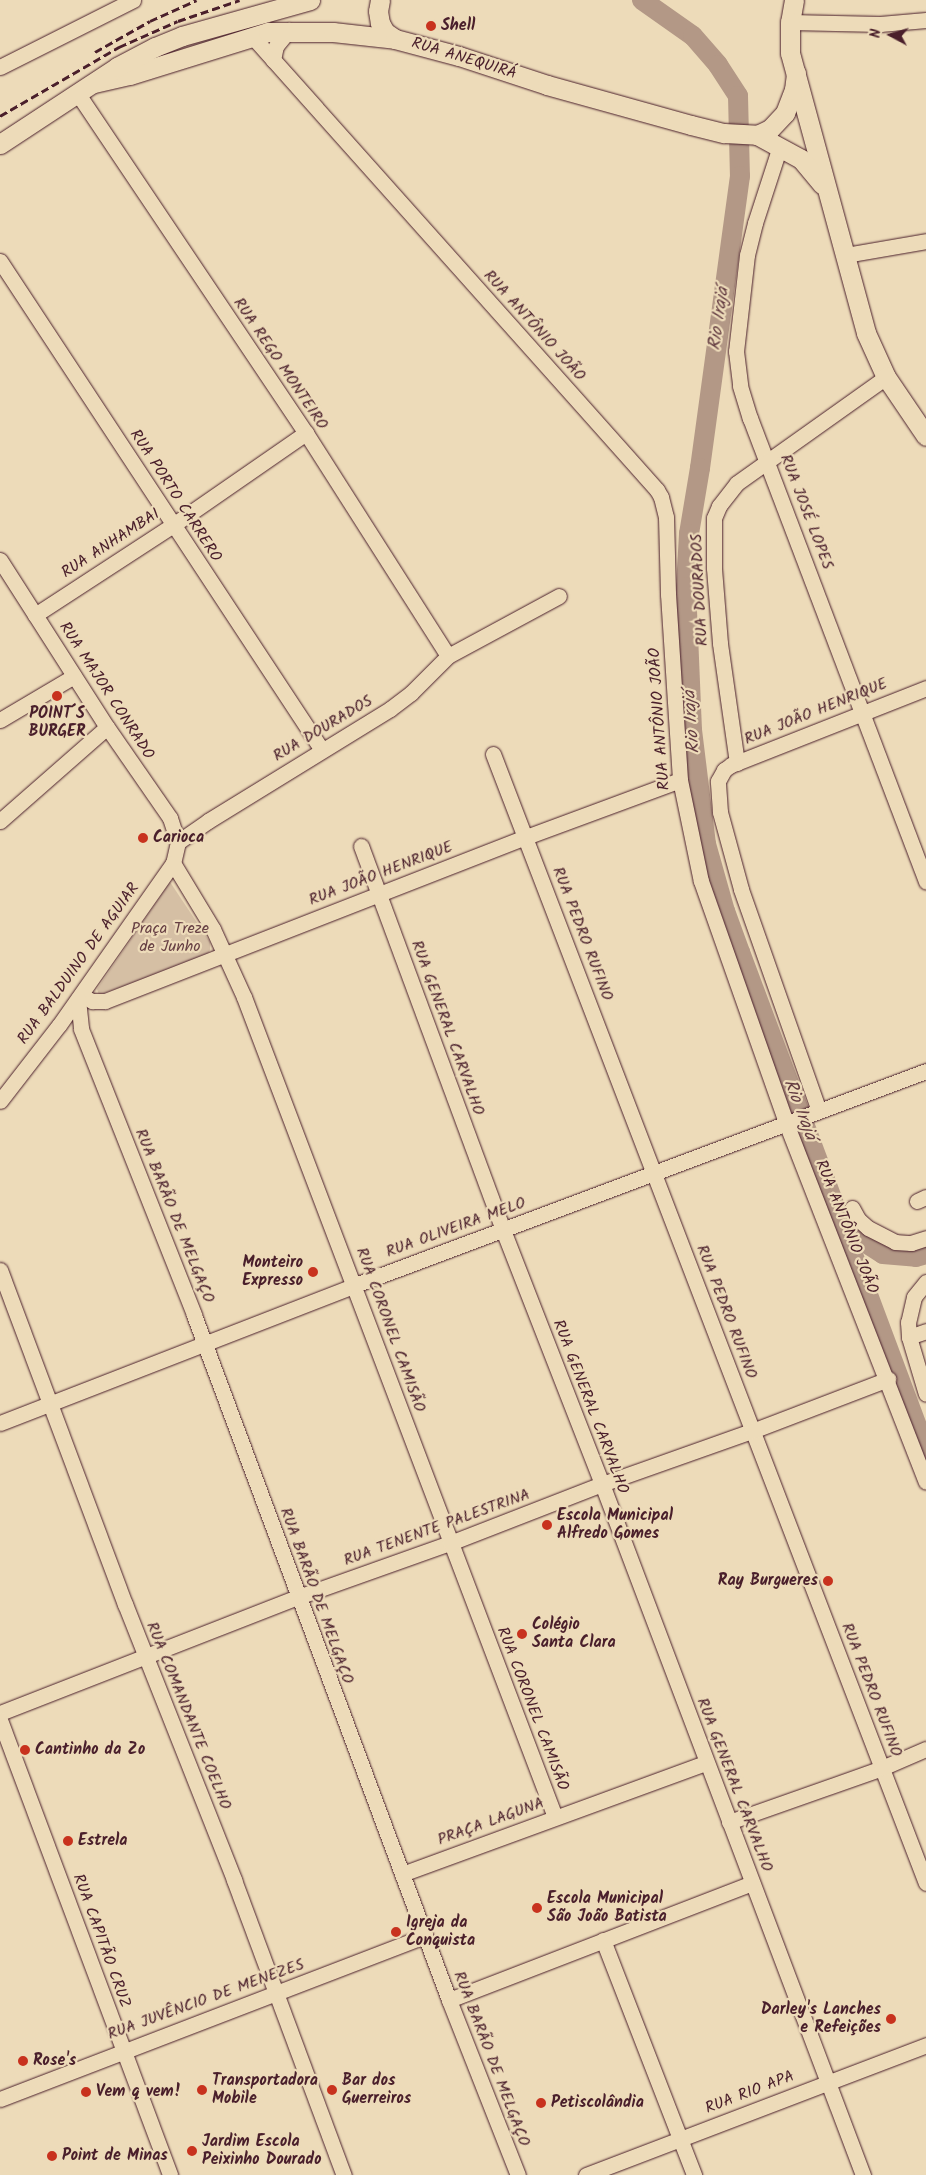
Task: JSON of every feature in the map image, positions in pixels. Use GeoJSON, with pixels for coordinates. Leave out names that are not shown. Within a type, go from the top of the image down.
{"type":"FeatureCollection","features":[{"type":"Feature","properties":{"kind":"main road"},"geometry":{"type":"LineString","coordinates":[[0,144],[140,55],[182,36],[310,0]]}},
{"type":"Feature","properties":{"kind":"main road"},"geometry":{"type":"LineString","coordinates":[[380,0],[378,11],[380,23],[385,32],[395,39]]}},
{"type":"Feature","properties":{"kind":"main road"},"geometry":{"type":"LineString","coordinates":[[794,0],[789,40],[796,73],[866,333],[886,377],[926,436]]}},
{"type":"Feature","properties":{"kind":"main road","name":"RUA ANEQUIRÁ"},"geometry":{"type":"LineString","coordinates":[[94,83],[130,75],[268,32],[289,30],[333,32],[395,39],[459,56],[547,85],[691,125],[746,134],[780,146],[801,159],[811,169],[829,198]]}},
{"type":"Feature","properties":{"kind":"main road"},"geometry":{"type":"LineString","coordinates":[[746,134],[770,129],[785,113],[794,90],[796,73]]}},
{"type":"Feature","properties":{"kind":"street"},"geometry":{"type":"LineString","coordinates":[[0,66],[133,0]]}},
{"type":"Feature","properties":{"kind":"street"},"geometry":{"type":"LineString","coordinates":[[790,22],[872,24],[926,20]]}},
{"type":"Feature","properties":{"kind":"street"},"geometry":{"type":"LineString","coordinates":[[273,60],[276,46],[289,30]]}},
{"type":"Feature","properties":{"kind":"street","name":"RUA ANTÔNIO JOÃO"},"geometry":{"type":"LineString","coordinates":[[252,36],[657,490],[665,507],[668,594],[680,780],[701,881],[788,1122],[926,1482]]}},
{"type":"Feature","properties":{"kind":"street","name":"RUA REGO MONTEIRO"},"geometry":{"type":"LineString","coordinates":[[78,94],[306,433],[448,656]]}},
{"type":"Feature","properties":{"kind":"street","name":"RUA JOSÉ LOPES"},"geometry":{"type":"LineString","coordinates":[[780,146],[750,239],[736,351],[740,386],[926,882]]}},
{"type":"Feature","properties":{"kind":"street"},"geometry":{"type":"LineString","coordinates":[[844,255],[926,241]]}},
{"type":"Feature","properties":{"kind":"street","name":"RUA PORTO CARRERO"},"geometry":{"type":"LineString","coordinates":[[0,261],[322,750]]}},
{"type":"Feature","properties":{"kind":"street","name":"RUA DOURADOS"},"geometry":{"type":"LineString","coordinates":[[737,763],[720,643],[713,530],[719,506],[737,483],[886,377]]}},
{"type":"Feature","properties":{"kind":"street","name":"RUA ANHAMBAI"},"geometry":{"type":"LineString","coordinates":[[35,615],[173,525],[306,433]]}},
{"type":"Feature","properties":{"kind":"street","name":"RUA MAJOR CONRADO"},"geometry":{"type":"LineString","coordinates":[[0,560],[107,727],[170,818],[178,842]]}},
{"type":"Feature","properties":{"kind":"street","name":"RUA DOURADOS"},"geometry":{"type":"LineString","coordinates":[[178,842],[193,830],[400,702],[448,656],[559,596]]}},
{"type":"Feature","properties":{"kind":"street"},"geometry":{"type":"LineString","coordinates":[[0,720],[74,676]]}},
{"type":"Feature","properties":{"kind":"street","name":"RUA JOÃO HENRIQUE"},"geometry":{"type":"LineString","coordinates":[[816,1112],[741,889],[720,812],[718,784],[721,774],[737,763],[863,711],[926,688]]}},
{"type":"Feature","properties":{"kind":"street"},"geometry":{"type":"LineString","coordinates":[[0,821],[107,727]]}},
{"type":"Feature","properties":{"kind":"street","name":"RUA PEDRO RUFINO"},"geometry":{"type":"LineString","coordinates":[[493,754],[926,1883]]}},
{"type":"Feature","properties":{"kind":"street","name":"RUA JOÃO HENRIQUE"},"geometry":{"type":"LineString","coordinates":[[96,1001],[105,1000],[526,837],[680,780]]}},
{"type":"Feature","properties":{"kind":"street","name":"RUA BALDUINO DE AGUIAR"},"geometry":{"type":"LineString","coordinates":[[0,1101],[60,1024],[173,864],[178,842]]}},
{"type":"Feature","properties":{"kind":"street","name":"RUA GENERAL CARVALHO"},"geometry":{"type":"LineString","coordinates":[[361,846],[380,893],[503,1230],[602,1484],[863,2175]]}},
{"type":"Feature","properties":{"kind":"street","name":"RUA CORONEL CAMISÃO"},"geometry":{"type":"LineString","coordinates":[[173,864],[214,929],[226,954],[355,1285],[450,1544],[555,1817]]}},
{"type":"Feature","properties":{"kind":"street"},"geometry":{"type":"LineString","coordinates":[[79,997],[96,1001]]}},
{"type":"Feature","properties":{"kind":"street","name":"RUA BARÃO DE MELGAÇO"},"geometry":{"type":"LineString","coordinates":[[79,997],[81,1027],[205,1344],[449,2000],[518,2175]]}},
{"type":"Feature","properties":{"kind":"street"},"geometry":{"type":"LineString","coordinates":[[60,1024],[81,1027],[84,1012],[96,1001]]}},
{"type":"Feature","properties":{"kind":"street","name":"RUA OLIVEIRA MELO"},"geometry":{"type":"LineString","coordinates":[[0,1423],[355,1285],[926,1071]]}},
{"type":"Feature","properties":{"kind":"street","name":"RUA ANTÔNIO JOÃO"},"geometry":{"type":"LineString","coordinates":[[852,1208],[858,1219],[868,1228],[895,1242],[912,1244],[926,1238]]}},
{"type":"Feature","properties":{"kind":"street","name":"RUA COMANDANTE COELHO"},"geometry":{"type":"LineString","coordinates":[[0,1270],[145,1656],[344,2175]]}},
{"type":"Feature","properties":{"kind":"street"},"geometry":{"type":"LineString","coordinates":[[926,1282],[914,1297],[910,1309],[917,1334],[926,1394]]}},
{"type":"Feature","properties":{"kind":"street"},"geometry":{"type":"LineString","coordinates":[[917,1334],[926,1352]]}},
{"type":"Feature","properties":{"kind":"street","name":"RUA TENENTE PALESTRINA"},"geometry":{"type":"LineString","coordinates":[[0,1713],[298,1598],[450,1544],[602,1484],[752,1431],[888,1379]]}},
{"type":"Feature","properties":{"kind":"street","name":"RUA CAPITÃO CRUZ"},"geometry":{"type":"LineString","coordinates":[[0,1720],[170,2175]]}},
{"type":"Feature","properties":{"kind":"street"},"geometry":{"type":"LineString","coordinates":[[729,1822],[882,1768],[926,1750]]}},
{"type":"Feature","properties":{"kind":"street","name":"PRAÇA LAGUNA"},"geometry":{"type":"LineString","coordinates":[[402,1874],[706,1763]]}},
{"type":"Feature","properties":{"kind":"street"},"geometry":{"type":"LineString","coordinates":[[449,2000],[752,1883]]}},
{"type":"Feature","properties":{"kind":"street","name":"RUA JUVÊNCIO DE MENEZES"},"geometry":{"type":"LineString","coordinates":[[0,2098],[425,1936]]}},
{"type":"Feature","properties":{"kind":"street"},"geometry":{"type":"LineString","coordinates":[[603,1940],[694,2175]]}},
{"type":"Feature","properties":{"kind":"street","name":"RUA RIO APA"},"geometry":{"type":"LineString","coordinates":[[586,2175],[926,2045]]}},
{"type":"Feature","properties":{"kind":"green space","name":"Praça Treze de Junho"},"geometry":{"type":"Polygon","coordinates":[[[170,882],[210,942],[210,950],[206,957],[99,995],[97,989],[170,882]]]}},
{"type":"Feature","properties":{"kind":"waterway","name":"Rio Irajá"},"geometry":{"type":"LineString","coordinates":[[642,0],[693,36],[718,65],[738,96],[740,176],[700,468],[689,534],[686,587],[692,730],[706,844],[725,911],[926,1450]]}},
{"type":"Feature","properties":{"kind":"waterway"},"geometry":{"type":"LineString","coordinates":[[844,1229],[883,1254],[916,1257],[926,1254]]}},
{"type":"Feature","properties":{"kind":"railway"},"geometry":{"type":"LineString","coordinates":[[95,52],[150,21],[197,0]]}},
{"type":"Feature","properties":{"kind":"railway"},"geometry":{"type":"LineString","coordinates":[[0,116],[119,47],[178,21],[240,0]]}},
{"type":"Feature","properties":{"kind":"place","name":"Shell"},"geometry":{"type":"Point","coordinates":[431,26]}},
{"type":"Feature","properties":{"kind":"place","name":"POINT´S BURGER"},"geometry":{"type":"Point","coordinates":[57,696]}},
{"type":"Feature","properties":{"kind":"place","name":"Carioca"},"geometry":{"type":"Point","coordinates":[143,838]}},
{"type":"Feature","properties":{"kind":"place","name":"Monteiro Expresso"},"geometry":{"type":"Point","coordinates":[313,1272]}},
{"type":"Feature","properties":{"kind":"place","name":"Escola Municipal Alfredo Gomes"},"geometry":{"type":"Point","coordinates":[547,1525]}},
{"type":"Feature","properties":{"kind":"place","name":"Ray Burgueres"},"geometry":{"type":"Point","coordinates":[828,1581]}},
{"type":"Feature","properties":{"kind":"place","name":"Colégio Santa Clara"},"geometry":{"type":"Point","coordinates":[522,1634]}},
{"type":"Feature","properties":{"kind":"place","name":"Cantinho da Zo"},"geometry":{"type":"Point","coordinates":[25,1750]}},
{"type":"Feature","properties":{"kind":"place","name":"Estrela"},"geometry":{"type":"Point","coordinates":[68,1841]}},
{"type":"Feature","properties":{"kind":"place","name":"Escola Municipal São João Batista"},"geometry":{"type":"Point","coordinates":[537,1908]}},
{"type":"Feature","properties":{"kind":"place","name":"Igreja da Conquista"},"geometry":{"type":"Point","coordinates":[396,1932]}},
{"type":"Feature","properties":{"kind":"place","name":"Darley's Lanches e Refeições"},"geometry":{"type":"Point","coordinates":[891,2019]}},
{"type":"Feature","properties":{"kind":"place","name":"Rose's"},"geometry":{"type":"Point","coordinates":[23,2061]}},
{"type":"Feature","properties":{"kind":"place","name":"Transportadora Mobile"},"geometry":{"type":"Point","coordinates":[202,2090]}},
{"type":"Feature","properties":{"kind":"place","name":"Bar dos Guerreiros"},"geometry":{"type":"Point","coordinates":[332,2090]}},
{"type":"Feature","properties":{"kind":"place","name":"Vem q vem!"},"geometry":{"type":"Point","coordinates":[86,2092]}},
{"type":"Feature","properties":{"kind":"place","name":"Petiscolândia"},"geometry":{"type":"Point","coordinates":[541,2103]}},
{"type":"Feature","properties":{"kind":"place","name":"Jardim Escola Peixinho Dourado"},"geometry":{"type":"Point","coordinates":[192,2151]}},
{"type":"Feature","properties":{"kind":"place","name":"Point de Minas"},"geometry":{"type":"Point","coordinates":[52,2156]}}]}
